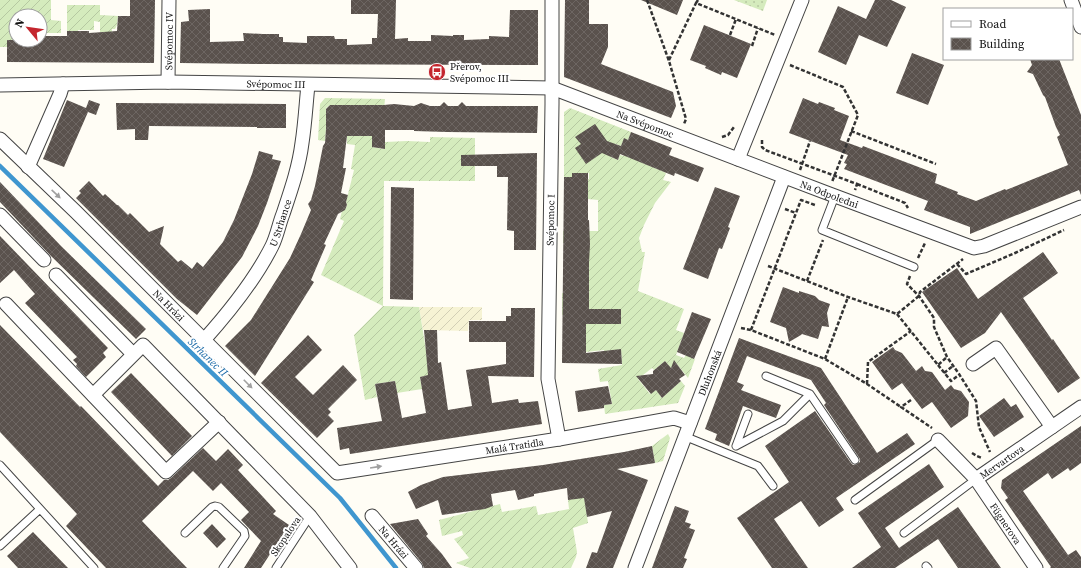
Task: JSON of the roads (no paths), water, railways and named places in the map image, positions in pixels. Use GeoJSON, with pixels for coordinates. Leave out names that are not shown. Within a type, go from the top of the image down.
{"type":"FeatureCollection","features":[{"type":"Feature","properties":{"kind":"street","name":"Svépomoc IV"},"geometry":{"type":"LineString","coordinates":[[168,82],[169,0]]}},
{"type":"Feature","properties":{"kind":"street","name":"Svépomoc I"},"geometry":{"type":"LineString","coordinates":[[552,0],[548,379],[559,439]]}},
{"type":"Feature","properties":{"kind":"street"},"geometry":{"type":"LineString","coordinates":[[738,159],[802,0]]}},
{"type":"Feature","properties":{"kind":"street"},"geometry":{"type":"LineString","coordinates":[[1071,0],[1081,27]]}},
{"type":"Feature","properties":{"kind":"street","name":"Svépomoc III"},"geometry":{"type":"LineString","coordinates":[[0,85],[168,82],[552,88]]}},
{"type":"Feature","properties":{"kind":"street"},"geometry":{"type":"LineString","coordinates":[[28,167],[63,84]]}},
{"type":"Feature","properties":{"kind":"street","name":"U Strhance"},"geometry":{"type":"LineString","coordinates":[[204,340],[236,303],[258,270],[272,245],[297,168],[302,143],[308,85]]}},
{"type":"Feature","properties":{"kind":"street","name":"Na Svépomoc"},"geometry":{"type":"LineString","coordinates":[[552,88],[738,159]]}},
{"type":"Feature","properties":{"kind":"street","name":"Na Hrázi"},"geometry":{"type":"LineString","coordinates":[[0,139],[76,212],[337,473]]}},
{"type":"Feature","properties":{"kind":"street","name":"Na Odpoledni"},"geometry":{"type":"LineString","coordinates":[[738,159],[974,248],[984,246],[1081,207]]}},
{"type":"Feature","properties":{"kind":"street","name":"Dluhonská"},"geometry":{"type":"LineString","coordinates":[[635,568],[727,325],[790,179]]}},
{"type":"Feature","properties":{"kind":"street"},"geometry":{"type":"LineString","coordinates":[[0,215],[44,260]]}},
{"type":"Feature","properties":{"kind":"street"},"geometry":{"type":"LineString","coordinates":[[56,275],[134,354]]}},
{"type":"Feature","properties":{"kind":"street"},"geometry":{"type":"LineString","coordinates":[[6,304],[166,472],[219,422]]}},
{"type":"Feature","properties":{"kind":"street"},"geometry":{"type":"LineString","coordinates":[[93,395],[143,345],[310,516],[350,568]]}},
{"type":"Feature","properties":{"kind":"street"},"geometry":{"type":"LineString","coordinates":[[973,364],[996,348],[1052,427]]}},
{"type":"Feature","properties":{"kind":"street","name":"Mervartova"},"geometry":{"type":"LineString","coordinates":[[938,440],[976,479],[1081,407]]}},
{"type":"Feature","properties":{"kind":"street","name":"Malá Tratidla"},"geometry":{"type":"LineString","coordinates":[[337,473],[559,439],[674,418],[690,423]]}},
{"type":"Feature","properties":{"kind":"street","name":"Fügnerova"},"geometry":{"type":"LineString","coordinates":[[976,479],[1036,568]]}},
{"type":"Feature","properties":{"kind":"street","name":"Na Hrázi"},"geometry":{"type":"LineString","coordinates":[[372,516],[416,568]]}},
{"type":"Feature","properties":{"kind":"lane"},"geometry":{"type":"LineString","coordinates":[[831,195],[822,230],[914,267]]}},
{"type":"Feature","properties":{"kind":"lane"},"geometry":{"type":"LineString","coordinates":[[766,376],[810,394],[855,460]]}},
{"type":"Feature","properties":{"kind":"lane"},"geometry":{"type":"LineString","coordinates":[[736,446],[783,421],[810,394]]}},
{"type":"Feature","properties":{"kind":"lane"},"geometry":{"type":"LineString","coordinates":[[733,456],[748,414]]}},
{"type":"Feature","properties":{"kind":"lane"},"geometry":{"type":"LineString","coordinates":[[684,436],[758,466],[773,486]]}},
{"type":"Feature","properties":{"kind":"lane"},"geometry":{"type":"LineString","coordinates":[[855,500],[938,440]]}},
{"type":"Feature","properties":{"kind":"lane"},"geometry":{"type":"LineString","coordinates":[[0,465],[94,568]]}},
{"type":"Feature","properties":{"kind":"lane"},"geometry":{"type":"LineString","coordinates":[[904,533],[976,479]]}},
{"type":"Feature","properties":{"kind":"lane"},"geometry":{"type":"LineString","coordinates":[[185,533],[212,507],[220,507],[245,533],[245,536],[223,568]]}},
{"type":"Feature","properties":{"kind":"lane"},"geometry":{"type":"LineString","coordinates":[[0,546],[40,509]]}},
{"type":"Feature","properties":{"kind":"lane","name":"Skopalova"},"geometry":{"type":"LineString","coordinates":[[276,568],[310,516]]}},
{"type":"Feature","properties":{"kind":"waterway","name":"Strhanec II"},"geometry":{"type":"LineString","coordinates":[[0,166],[340,498],[396,568]]}},
{"type":"Feature","properties":{"kind":"place","name":"Přerov, Svépomoc III"},"geometry":{"type":"Point","coordinates":[437,72]}}]}
